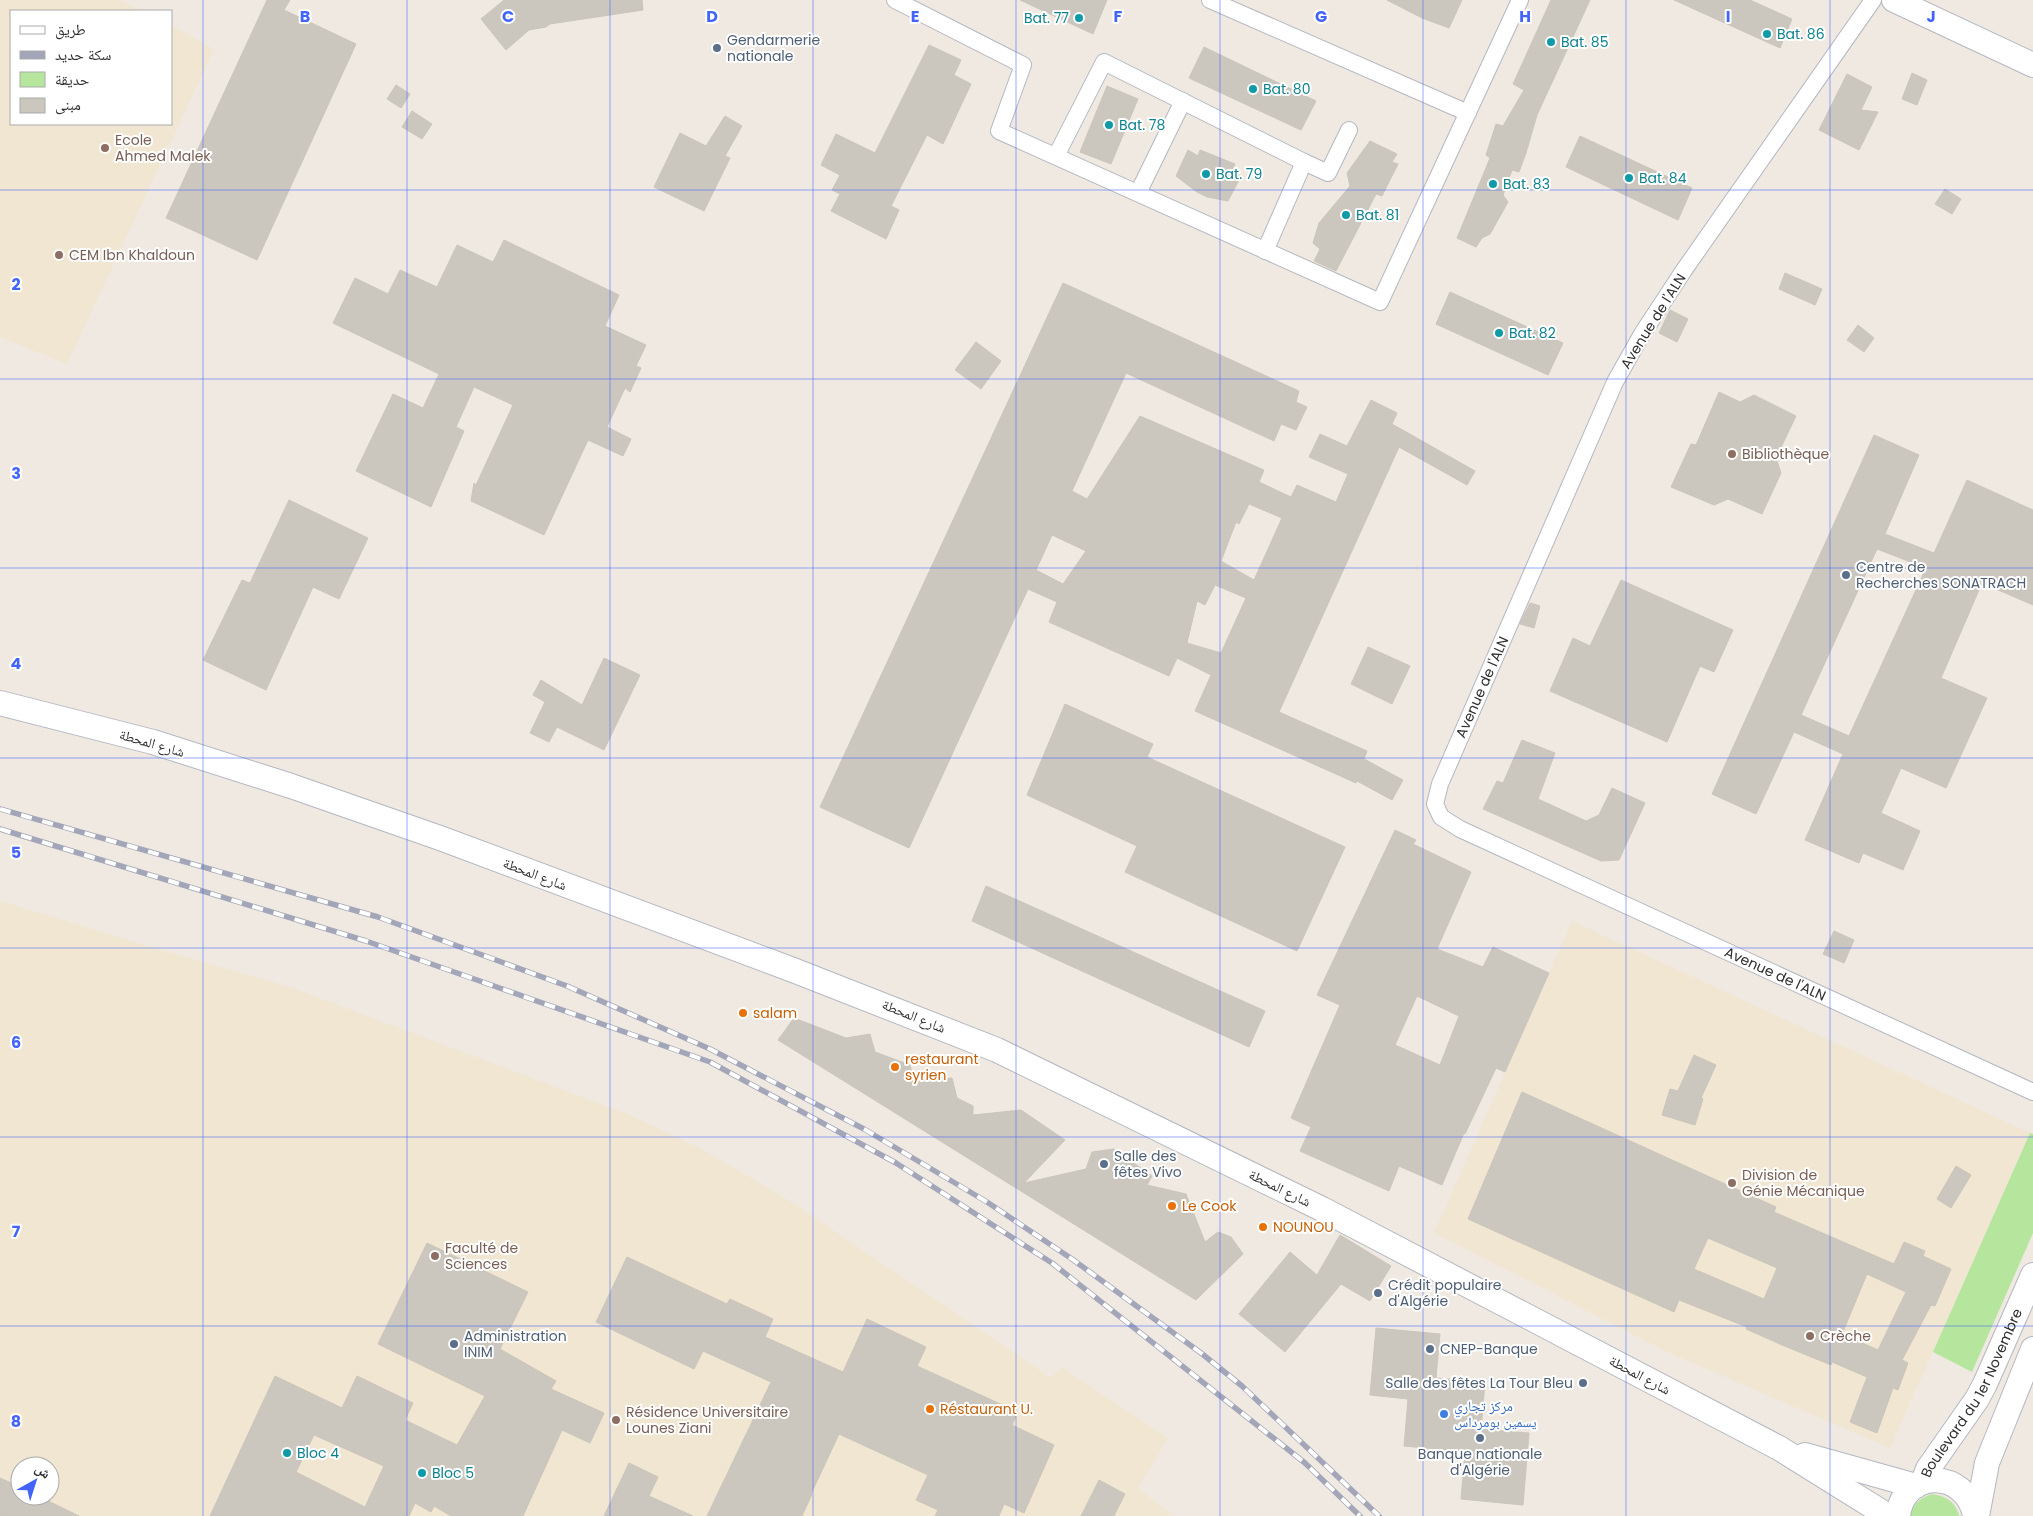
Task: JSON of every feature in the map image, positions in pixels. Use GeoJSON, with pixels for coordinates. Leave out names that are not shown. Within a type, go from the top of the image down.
{"type":"FeatureCollection","features":[{"type":"Feature","properties":{"kind":"main road"},"geometry":{"type":"LineString","coordinates":[[1894,0],[2033,65]]}},
{"type":"Feature","properties":{"kind":"main road","name":"شارع المحطة"},"geometry":{"type":"LineString","coordinates":[[0,702],[153,742],[291,786],[440,838],[802,973],[997,1050],[1322,1209],[1779,1448]]}},
{"type":"Feature","properties":{"kind":"main road","name":"Boulevard du 1er Novembre"},"geometry":{"type":"LineString","coordinates":[[1898,1516],[1899,1508],[1906,1495],[1920,1484],[1928,1469],[1977,1399],[2033,1275]]}},
{"type":"Feature","properties":{"kind":"main road"},"geometry":{"type":"LineString","coordinates":[[1976,1516],[1987,1463],[2033,1349]]}},
{"type":"Feature","properties":{"kind":"main road"},"geometry":{"type":"LineString","coordinates":[[1779,1448],[1920,1484],[1937,1480],[1951,1483],[1963,1490],[1971,1502],[1976,1516]]}},
{"type":"Feature","properties":{"kind":"main road"},"geometry":{"type":"LineString","coordinates":[[1779,1448],[1888,1516]]}},
{"type":"Feature","properties":{"kind":"street"},"geometry":{"type":"LineString","coordinates":[[895,0],[1023,65],[999,131],[1380,302],[1520,0]]}},
{"type":"Feature","properties":{"kind":"street"},"geometry":{"type":"LineString","coordinates":[[1210,0],[1468,113]]}},
{"type":"Feature","properties":{"kind":"street","name":"Avenue de l'ALN"},"geometry":{"type":"LineString","coordinates":[[1873,0],[1684,270],[1615,382],[1440,784],[1435,804],[1441,817],[1460,829],[2033,1092]]}},
{"type":"Feature","properties":{"kind":"street"},"geometry":{"type":"LineString","coordinates":[[1056,156],[1104,62],[1328,173],[1349,130]]}},
{"type":"Feature","properties":{"kind":"street"},"geometry":{"type":"LineString","coordinates":[[1138,193],[1183,101]]}},
{"type":"Feature","properties":{"kind":"street"},"geometry":{"type":"LineString","coordinates":[[1265,250],[1304,162]]}},
{"type":"Feature","properties":{"kind":"shaded area","name":"CEM Ibn Khaldoun"},"geometry":{"type":"Polygon","coordinates":[[[0,0],[120,0],[141,10],[10,10],[10,125],[172,125],[172,26],[214,49],[67,364],[0,337],[0,0]]]}},
{"type":"Feature","properties":{"kind":"shaded area","name":"Faculté de Sciences"},"geometry":{"type":"Polygon","coordinates":[[[0,901],[293,988],[630,1115],[702,1149],[793,1203],[1051,1378],[1061,1367],[1168,1438],[1138,1488],[1173,1516],[0,1516],[0,901]]]}},
{"type":"Feature","properties":{"kind":"shaded area","name":"Division de Génie Mécanique"},"geometry":{"type":"Polygon","coordinates":[[[1572,921],[2030,1133],[1890,1448],[1672,1354],[1434,1233],[1572,921]]]}},
{"type":"Feature","properties":{"kind":"green space"},"geometry":{"type":"Polygon","coordinates":[[[2030,1133],[2033,1134],[2033,1233],[1972,1372],[1933,1352],[2030,1133]]]}},
{"type":"Feature","properties":{"kind":"green space"},"geometry":{"type":"Polygon","coordinates":[[[1932,1494],[1950,1500],[1958,1511],[1959,1516],[1910,1516],[1918,1502],[1932,1494]]]}},
{"type":"Feature","properties":{"kind":"building"},"geometry":{"type":"Polygon","coordinates":[[[267,0],[290,0],[284,10],[356,44],[257,260],[166,218],[267,0]]]}},
{"type":"Feature","properties":{"kind":"building"},"geometry":{"type":"Polygon","coordinates":[[[504,0],[642,0],[643,10],[550,24],[546,27],[529,30],[506,50],[481,19],[504,0]]]}},
{"type":"Feature","properties":{"kind":"building","name":"Bat. 77"},"geometry":{"type":"Polygon","coordinates":[[[1020,0],[1107,0],[1093,34],[1020,0]]]}},
{"type":"Feature","properties":{"kind":"building"},"geometry":{"type":"Polygon","coordinates":[[[1387,0],[1462,0],[1449,28],[1422,18],[1387,0]]]}},
{"type":"Feature","properties":{"kind":"building"},"geometry":{"type":"Polygon","coordinates":[[[1551,0],[1590,0],[1537,115],[1519,172],[1512,170],[1503,195],[1508,202],[1490,234],[1482,238],[1476,247],[1457,238],[1490,158],[1486,155],[1496,124],[1503,126],[1524,90],[1513,84],[1551,0]]]}},
{"type":"Feature","properties":{"kind":"building","name":"Bat. 86"},"geometry":{"type":"Polygon","coordinates":[[[1674,0],[1750,0],[1792,19],[1780,48],[1674,0]]]}},
{"type":"Feature","properties":{"kind":"building"},"geometry":{"type":"Polygon","coordinates":[[[929,45],[961,60],[954,75],[971,84],[943,144],[927,135],[891,206],[899,210],[886,239],[831,211],[840,194],[832,190],[840,175],[821,165],[836,134],[875,153],[929,45]]]}},
{"type":"Feature","properties":{"kind":"building","name":"Bat. 80"},"geometry":{"type":"Polygon","coordinates":[[[1204,47],[1316,101],[1301,130],[1189,78],[1204,47]]]}},
{"type":"Feature","properties":{"kind":"building"},"geometry":{"type":"Polygon","coordinates":[[[1912,73],[1927,80],[1917,105],[1902,99],[1912,73]]]}},
{"type":"Feature","properties":{"kind":"building"},"geometry":{"type":"Polygon","coordinates":[[[1847,74],[1872,87],[1861,110],[1878,112],[1859,150],[1819,130],[1847,74]]]}},
{"type":"Feature","properties":{"kind":"building"},"geometry":{"type":"Polygon","coordinates":[[[396,85],[410,94],[401,108],[387,99],[396,85]]]}},
{"type":"Feature","properties":{"kind":"building","name":"Bat. 78"},"geometry":{"type":"Polygon","coordinates":[[[1107,86],[1138,99],[1111,164],[1080,152],[1107,86]]]}},
{"type":"Feature","properties":{"kind":"building"},"geometry":{"type":"Polygon","coordinates":[[[412,111],[432,124],[422,139],[402,127],[412,111]]]}},
{"type":"Feature","properties":{"kind":"building"},"geometry":{"type":"Polygon","coordinates":[[[725,116],[742,126],[725,156],[730,158],[704,211],[654,187],[680,133],[706,146],[725,116]]]}},
{"type":"Feature","properties":{"kind":"building","name":"Bat. 84"},"geometry":{"type":"Polygon","coordinates":[[[1580,136],[1692,188],[1678,220],[1566,167],[1580,136]]]}},
{"type":"Feature","properties":{"kind":"building","name":"Bat. 81"},"geometry":{"type":"Polygon","coordinates":[[[1370,141],[1397,154],[1392,162],[1398,164],[1382,196],[1376,194],[1336,271],[1314,261],[1320,249],[1313,243],[1319,223],[1350,186],[1347,173],[1370,141]]]}},
{"type":"Feature","properties":{"kind":"building","name":"Bat. 79"},"geometry":{"type":"Polygon","coordinates":[[[1188,150],[1198,156],[1200,150],[1235,164],[1231,173],[1241,176],[1228,201],[1207,197],[1176,176],[1188,150]]]}},
{"type":"Feature","properties":{"kind":"building"},"geometry":{"type":"Polygon","coordinates":[[[1945,189],[1961,199],[1952,214],[1935,204],[1945,189]]]}},
{"type":"Feature","properties":{"kind":"building"},"geometry":{"type":"Polygon","coordinates":[[[504,240],[619,295],[605,326],[646,345],[636,366],[641,368],[630,392],[625,388],[607,427],[631,439],[623,456],[588,440],[544,535],[471,501],[474,483],[476,485],[513,405],[474,387],[456,427],[464,431],[431,507],[356,471],[393,394],[423,408],[439,374],[333,323],[355,278],[388,294],[400,270],[437,287],[457,245],[493,262],[504,240]]]}},
{"type":"Feature","properties":{"kind":"building"},"geometry":{"type":"Polygon","coordinates":[[[1785,273],[1822,289],[1815,305],[1779,289],[1785,273]]]}},
{"type":"Feature","properties":{"kind":"building"},"geometry":{"type":"Polygon","coordinates":[[[1063,283],[1299,391],[1296,402],[1307,407],[1296,430],[1281,424],[1274,441],[1126,373],[1072,491],[1087,499],[1140,416],[1264,470],[1259,482],[1291,497],[1297,485],[1336,502],[1348,474],[1309,457],[1320,434],[1347,446],[1371,400],[1397,413],[1392,424],[1475,471],[1467,485],[1399,447],[1279,712],[1367,751],[1364,759],[1403,780],[1392,800],[1357,781],[1356,783],[1195,711],[1211,675],[1177,658],[1169,676],[1049,622],[1057,602],[1028,589],[909,848],[820,807],[1063,283]],[[1249,504],[1239,524],[1236,522],[1221,561],[1254,580],[1282,518],[1249,504]],[[1052,535],[1036,570],[1063,584],[1086,551],[1052,535]],[[1215,585],[1205,605],[1197,601],[1187,643],[1221,653],[1246,598],[1215,585]]]}},
{"type":"Feature","properties":{"kind":"building","name":"Bat. 82"},"geometry":{"type":"Polygon","coordinates":[[[1450,292],[1563,343],[1548,375],[1436,324],[1450,292]]]}},
{"type":"Feature","properties":{"kind":"building"},"geometry":{"type":"Polygon","coordinates":[[[1670,310],[1688,319],[1677,342],[1659,333],[1670,310]]]}},
{"type":"Feature","properties":{"kind":"building"},"geometry":{"type":"Polygon","coordinates":[[[1858,325],[1874,338],[1864,352],[1847,340],[1858,325]]]}},
{"type":"Feature","properties":{"kind":"building"},"geometry":{"type":"Polygon","coordinates":[[[976,342],[1001,361],[981,389],[955,370],[976,342]]]}},
{"type":"Feature","properties":{"kind":"building","name":"Bibliothèque"},"geometry":{"type":"Polygon","coordinates":[[[1719,392],[1740,402],[1754,395],[1796,416],[1776,458],[1781,473],[1762,514],[1728,499],[1714,505],[1671,487],[1691,444],[1696,445],[1719,392]]]}},
{"type":"Feature","properties":{"kind":"building"},"geometry":{"type":"Polygon","coordinates":[[[1874,435],[1919,455],[1885,534],[1934,553],[1967,480],[2033,510],[2033,605],[1982,583],[1941,678],[1987,698],[1946,788],[1901,768],[1881,813],[1920,831],[1903,870],[1863,853],[1859,863],[1805,840],[1843,754],[1794,732],[1756,814],[1712,794],[1874,435]],[[1877,549],[1801,715],[1849,736],[1926,568],[1877,549]]]}},
{"type":"Feature","properties":{"kind":"building"},"geometry":{"type":"Polygon","coordinates":[[[289,500],[368,538],[339,599],[313,587],[266,690],[203,660],[242,580],[250,583],[289,500]]]}},
{"type":"Feature","properties":{"kind":"building"},"geometry":{"type":"Polygon","coordinates":[[[1621,580],[1733,630],[1714,672],[1700,666],[1667,742],[1550,691],[1573,638],[1590,646],[1621,580]]]}},
{"type":"Feature","properties":{"kind":"building"},"geometry":{"type":"Polygon","coordinates":[[[1530,603],[1540,606],[1534,628],[1520,624],[1530,603]]]}},
{"type":"Feature","properties":{"kind":"building"},"geometry":{"type":"Polygon","coordinates":[[[1368,647],[1410,666],[1392,704],[1351,684],[1368,647]]]}},
{"type":"Feature","properties":{"kind":"building"},"geometry":{"type":"Polygon","coordinates":[[[604,658],[640,675],[604,750],[557,727],[549,742],[530,733],[545,702],[533,695],[541,680],[582,705],[604,658]]]}},
{"type":"Feature","properties":{"kind":"building"},"geometry":{"type":"Polygon","coordinates":[[[1065,704],[1153,744],[1147,757],[1345,847],[1297,951],[1125,872],[1137,846],[1027,795],[1065,704]]]}},
{"type":"Feature","properties":{"kind":"building"},"geometry":{"type":"Polygon","coordinates":[[[1522,740],[1555,753],[1538,799],[1586,821],[1599,815],[1612,788],[1645,803],[1619,860],[1601,861],[1483,809],[1497,781],[1503,783],[1522,740]]]}},
{"type":"Feature","properties":{"kind":"building"},"geometry":{"type":"Polygon","coordinates":[[[1395,830],[1416,840],[1413,844],[1471,872],[1437,949],[1483,967],[1493,947],[1549,973],[1505,1072],[1496,1068],[1464,1133],[1442,1185],[1399,1166],[1389,1191],[1300,1151],[1311,1127],[1291,1118],[1340,1005],[1317,995],[1395,830]],[[1417,996],[1395,1045],[1440,1065],[1459,1016],[1417,996]]]}},
{"type":"Feature","properties":{"kind":"building"},"geometry":{"type":"Polygon","coordinates":[[[986,886],[1265,1011],[1249,1047],[972,921],[986,886]]]}},
{"type":"Feature","properties":{"kind":"building"},"geometry":{"type":"Polygon","coordinates":[[[1834,931],[1854,940],[1844,963],[1823,954],[1834,931]]]}},
{"type":"Feature","properties":{"kind":"building"},"geometry":{"type":"Polygon","coordinates":[[[794,1018],[846,1038],[870,1034],[875,1052],[910,1065],[914,1081],[952,1078],[957,1098],[973,1106],[973,1115],[1021,1110],[1065,1140],[1024,1183],[1086,1169],[1092,1152],[1114,1149],[1152,1176],[1147,1185],[1186,1194],[1205,1242],[1218,1232],[1231,1237],[1243,1254],[1196,1300],[778,1040],[794,1018]]]}},
{"type":"Feature","properties":{"kind":"building"},"geometry":{"type":"Polygon","coordinates":[[[1694,1055],[1716,1065],[1701,1098],[1703,1099],[1695,1125],[1662,1115],[1670,1089],[1678,1091],[1694,1055]]]}},
{"type":"Feature","properties":{"kind":"building"},"geometry":{"type":"Polygon","coordinates":[[[1522,1092],[1776,1207],[1774,1212],[1894,1264],[1904,1242],[1925,1251],[1923,1256],[1951,1269],[1935,1306],[1931,1305],[1902,1360],[1908,1363],[1898,1390],[1893,1388],[1877,1433],[1850,1422],[1867,1377],[1832,1362],[1831,1365],[1782,1345],[1746,1329],[1747,1327],[1679,1300],[1674,1312],[1468,1219],[1522,1092]],[[1708,1238],[1694,1269],[1764,1299],[1777,1268],[1708,1238]],[[1867,1274],[1842,1334],[1878,1350],[1906,1292],[1867,1274]]]}},
{"type":"Feature","properties":{"kind":"building"},"geometry":{"type":"Polygon","coordinates":[[[1956,1166],[1971,1175],[1951,1208],[1937,1199],[1956,1166]]]}},
{"type":"Feature","properties":{"kind":"building"},"geometry":{"type":"Polygon","coordinates":[[[1340,1235],[1391,1266],[1370,1301],[1341,1284],[1285,1352],[1239,1314],[1290,1252],[1317,1275],[1340,1235]]]}},
{"type":"Feature","properties":{"kind":"building"},"geometry":{"type":"Polygon","coordinates":[[[427,1243],[528,1292],[500,1349],[556,1381],[551,1389],[604,1413],[590,1443],[562,1430],[523,1516],[451,1516],[434,1506],[431,1512],[415,1503],[409,1516],[210,1516],[275,1376],[342,1408],[357,1376],[413,1403],[405,1420],[457,1445],[485,1396],[378,1344],[427,1243]],[[314,1435],[296,1472],[365,1507],[384,1466],[314,1435]]]}},
{"type":"Feature","properties":{"kind":"building"},"geometry":{"type":"Polygon","coordinates":[[[627,1257],[727,1304],[730,1299],[773,1319],[765,1337],[843,1372],[867,1319],[926,1347],[917,1366],[1018,1412],[1012,1425],[1054,1445],[1024,1513],[1004,1504],[999,1516],[935,1516],[938,1510],[916,1500],[928,1475],[839,1434],[802,1516],[707,1516],[771,1382],[703,1351],[694,1369],[596,1322],[627,1257]]]}},
{"type":"Feature","properties":{"kind":"building","name":"مركز تجاري يسمين بومرداس"},"geometry":{"type":"Polygon","coordinates":[[[1376,1328],[1440,1334],[1436,1378],[1485,1382],[1481,1429],[1529,1433],[1523,1505],[1461,1499],[1465,1452],[1404,1446],[1408,1399],[1370,1395],[1376,1328]]]}},
{"type":"Feature","properties":{"kind":"building"},"geometry":{"type":"Polygon","coordinates":[[[629,1463],[658,1477],[649,1496],[693,1516],[604,1516],[629,1463]]]}},
{"type":"Feature","properties":{"kind":"building"},"geometry":{"type":"Polygon","coordinates":[[[0,1478],[10,1482],[10,1506],[58,1506],[79,1516],[0,1516],[0,1478]]]}},
{"type":"Feature","properties":{"kind":"building"},"geometry":{"type":"Polygon","coordinates":[[[1099,1480],[1125,1494],[1114,1516],[1081,1516],[1099,1480]]]}},
{"type":"Feature","properties":{"kind":"railway"},"geometry":{"type":"LineString","coordinates":[[0,809],[378,917],[567,986],[710,1049],[864,1129],[987,1202],[1072,1259],[1201,1353],[1242,1386],[1379,1516]]}},
{"type":"Feature","properties":{"kind":"railway"},"geometry":{"type":"LineString","coordinates":[[0,829],[366,941],[710,1062],[896,1163],[1052,1263],[1305,1463],[1360,1516]]}},
{"type":"Feature","properties":{"kind":"place","name":"Bat. 77"},"geometry":{"type":"Point","coordinates":[1079,18]}},
{"type":"Feature","properties":{"kind":"place","name":"Bat. 86"},"geometry":{"type":"Point","coordinates":[1767,34]}},
{"type":"Feature","properties":{"kind":"place","name":"Bat. 85"},"geometry":{"type":"Point","coordinates":[1551,42]}},
{"type":"Feature","properties":{"kind":"place","name":"Gendarmerie nationale"},"geometry":{"type":"Point","coordinates":[717,48]}},
{"type":"Feature","properties":{"kind":"place","name":"Bat. 80"},"geometry":{"type":"Point","coordinates":[1253,89]}},
{"type":"Feature","properties":{"kind":"place","name":"Bat. 78"},"geometry":{"type":"Point","coordinates":[1109,125]}},
{"type":"Feature","properties":{"kind":"place","name":"Ecole Ahmed Malek"},"geometry":{"type":"Point","coordinates":[105,148]}},
{"type":"Feature","properties":{"kind":"place","name":"Bat. 79"},"geometry":{"type":"Point","coordinates":[1206,174]}},
{"type":"Feature","properties":{"kind":"place","name":"Bat. 84"},"geometry":{"type":"Point","coordinates":[1629,178]}},
{"type":"Feature","properties":{"kind":"place","name":"Bat. 83"},"geometry":{"type":"Point","coordinates":[1493,184]}},
{"type":"Feature","properties":{"kind":"place","name":"Bat. 81"},"geometry":{"type":"Point","coordinates":[1346,215]}},
{"type":"Feature","properties":{"kind":"place","name":"CEM Ibn Khaldoun"},"geometry":{"type":"Point","coordinates":[59,255]}},
{"type":"Feature","properties":{"kind":"place","name":"Bat. 82"},"geometry":{"type":"Point","coordinates":[1499,333]}},
{"type":"Feature","properties":{"kind":"place","name":"Bibliothèque"},"geometry":{"type":"Point","coordinates":[1732,454]}},
{"type":"Feature","properties":{"kind":"place","name":"Centre de Recherches SONATRACH"},"geometry":{"type":"Point","coordinates":[1846,575]}},
{"type":"Feature","properties":{"kind":"place","name":"salam"},"geometry":{"type":"Point","coordinates":[743,1013]}},
{"type":"Feature","properties":{"kind":"place","name":"restaurant syrien"},"geometry":{"type":"Point","coordinates":[895,1067]}},
{"type":"Feature","properties":{"kind":"place","name":"Salle des fêtes Vivo"},"geometry":{"type":"Point","coordinates":[1104,1164]}},
{"type":"Feature","properties":{"kind":"place","name":"Division de Génie Mécanique"},"geometry":{"type":"Point","coordinates":[1732,1183]}},
{"type":"Feature","properties":{"kind":"place","name":"Le Cook"},"geometry":{"type":"Point","coordinates":[1172,1206]}},
{"type":"Feature","properties":{"kind":"place","name":"NOUNOU"},"geometry":{"type":"Point","coordinates":[1263,1227]}},
{"type":"Feature","properties":{"kind":"place","name":"Faculté de Sciences"},"geometry":{"type":"Point","coordinates":[435,1256]}},
{"type":"Feature","properties":{"kind":"place","name":"Crédit populaire d'Algérie"},"geometry":{"type":"Point","coordinates":[1378,1293]}},
{"type":"Feature","properties":{"kind":"place","name":"Crèche"},"geometry":{"type":"Point","coordinates":[1810,1336]}},
{"type":"Feature","properties":{"kind":"place","name":"Administration INIM"},"geometry":{"type":"Point","coordinates":[454,1344]}},
{"type":"Feature","properties":{"kind":"place","name":"CNEP-Banque"},"geometry":{"type":"Point","coordinates":[1430,1349]}},
{"type":"Feature","properties":{"kind":"place","name":"Salle des fêtes La Tour Bleu"},"geometry":{"type":"Point","coordinates":[1583,1383]}},
{"type":"Feature","properties":{"kind":"place","name":"Réstaurant U."},"geometry":{"type":"Point","coordinates":[930,1409]}},
{"type":"Feature","properties":{"kind":"place","name":"مركز تجاري يسمين بومرداس"},"geometry":{"type":"Point","coordinates":[1444,1414]}},
{"type":"Feature","properties":{"kind":"place","name":"Résidence Universitaire Lounes Ziani"},"geometry":{"type":"Point","coordinates":[616,1420]}},
{"type":"Feature","properties":{"kind":"place","name":"Banque nationale d'Algérie"},"geometry":{"type":"Point","coordinates":[1480,1438]}},
{"type":"Feature","properties":{"kind":"place","name":"Bloc 4"},"geometry":{"type":"Point","coordinates":[287,1453]}},
{"type":"Feature","properties":{"kind":"place","name":"Bloc 5"},"geometry":{"type":"Point","coordinates":[422,1473]}}]}
